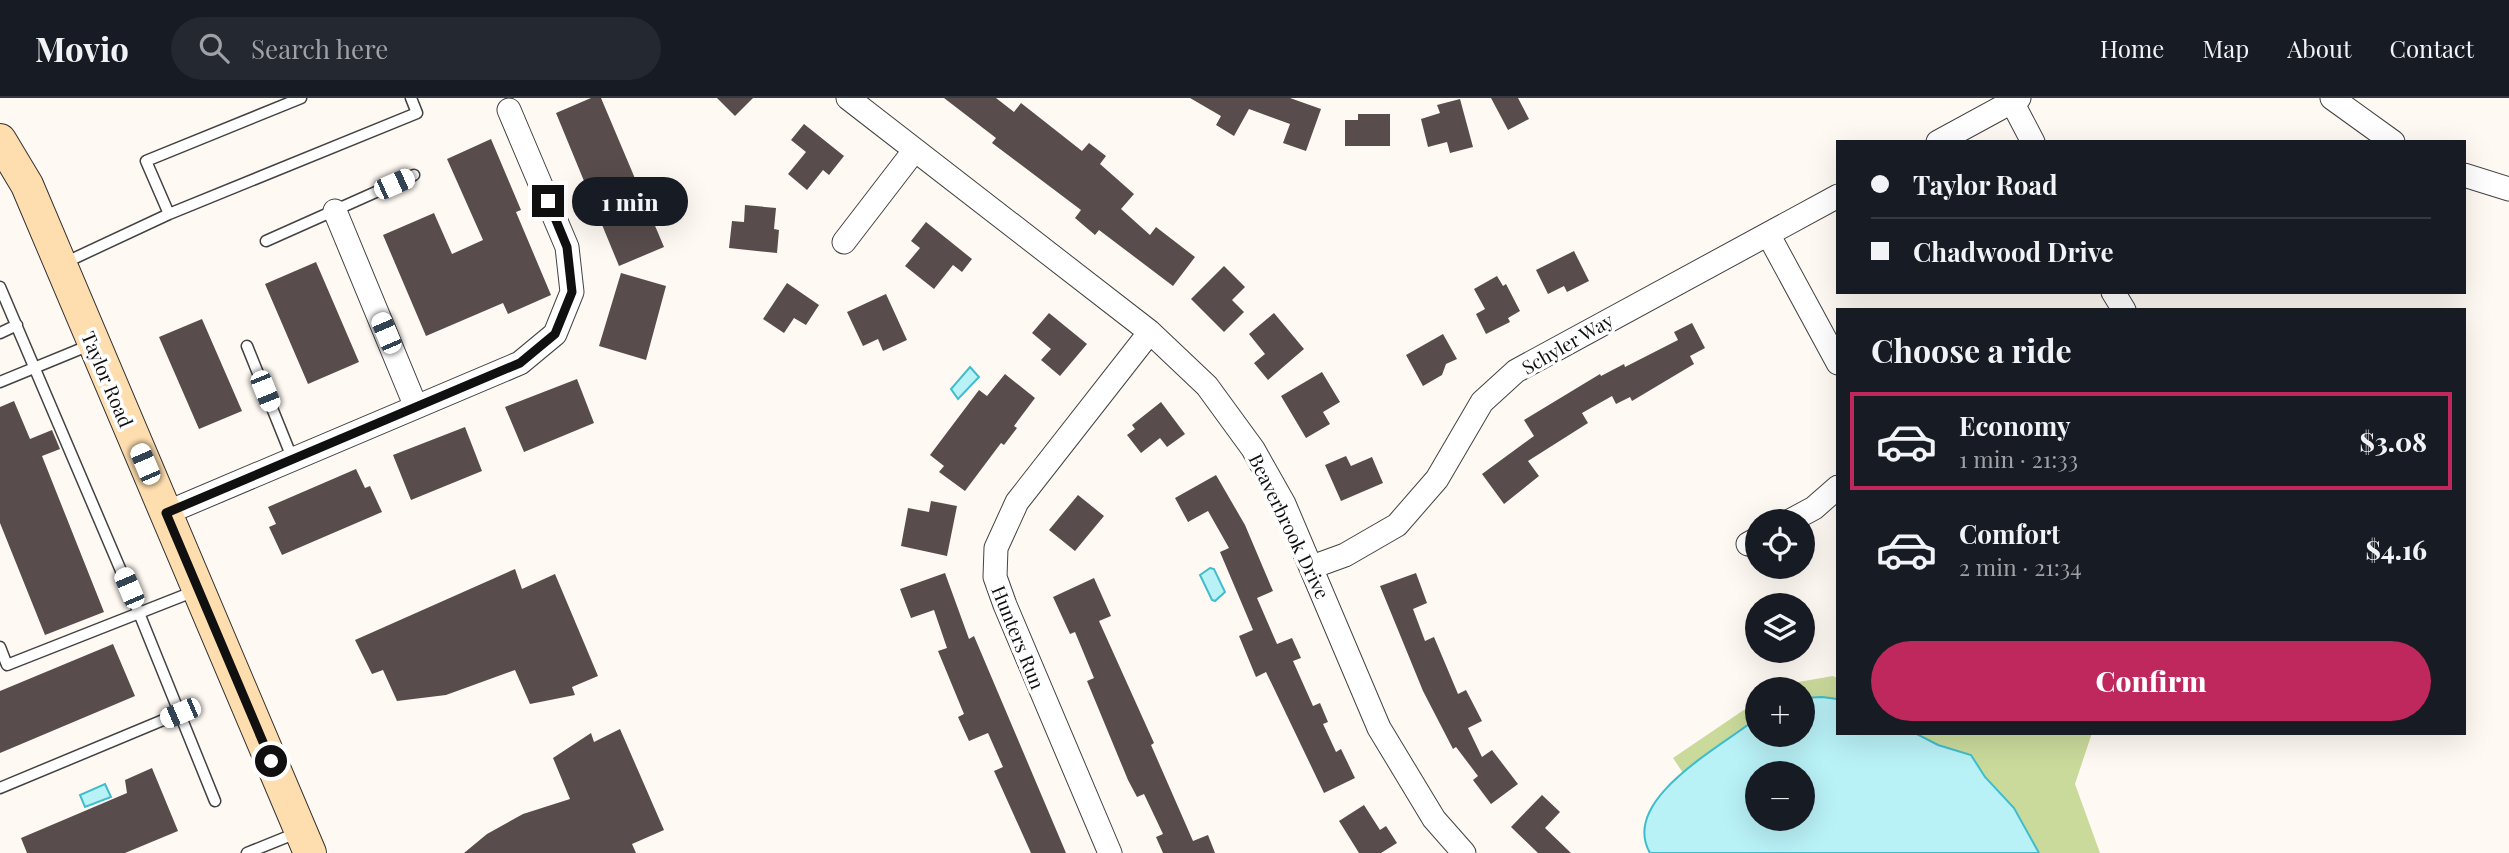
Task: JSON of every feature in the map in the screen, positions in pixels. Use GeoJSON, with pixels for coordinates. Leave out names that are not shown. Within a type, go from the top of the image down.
{"type":"FeatureCollection","features":[{"type":"Feature","properties":{"kind":"main road","name":"Taylor Road"},"geometry":{"type":"LineString","coordinates":[[0,140],[27,186],[306,842]]}},
{"type":"Feature","properties":{"kind":"street","name":"Beaverbrook Drive"},"geometry":{"type":"LineString","coordinates":[[848,98],[1150,332],[1207,386],[1253,449],[1284,505],[1379,728],[1434,819],[1464,853]]}},
{"type":"Feature","properties":{"kind":"street"},"geometry":{"type":"LineString","coordinates":[[2332,98],[2390,140]]}},
{"type":"Feature","properties":{"kind":"street"},"geometry":{"type":"LineString","coordinates":[[1942,140],[2016,100],[2032,140]]}},
{"type":"Feature","properties":{"kind":"street"},"geometry":{"type":"LineString","coordinates":[[166,513],[520,363],[555,334],[572,292],[567,247],[509,110]]}},
{"type":"Feature","properties":{"kind":"street"},"geometry":{"type":"LineString","coordinates":[[844,242],[914,150]]}},
{"type":"Feature","properties":{"kind":"street"},"geometry":{"type":"LineString","coordinates":[[2466,176],[2509,189]]}},
{"type":"Feature","properties":{"kind":"street","name":"Schyler Way"},"geometry":{"type":"LineString","coordinates":[[1312,567],[1345,555],[1397,524],[1437,479],[1482,402],[1516,371],[1836,197]]}},
{"type":"Feature","properties":{"kind":"street"},"geometry":{"type":"LineString","coordinates":[[335,211],[416,407]]}},
{"type":"Feature","properties":{"kind":"street"},"geometry":{"type":"LineString","coordinates":[[1768,234],[1836,358]]}},
{"type":"Feature","properties":{"kind":"street","name":"Hunters Run"},"geometry":{"type":"LineString","coordinates":[[1110,853],[1005,605],[995,577],[996,548],[1017,502],[1150,332]]}},
{"type":"Feature","properties":{"kind":"street"},"geometry":{"type":"LineString","coordinates":[[1812,509],[1836,489]]}},
{"type":"Feature","properties":{"kind":"lane"},"geometry":{"type":"LineString","coordinates":[[169,214],[146,161],[301,98]]}},
{"type":"Feature","properties":{"kind":"lane"},"geometry":{"type":"LineString","coordinates":[[59,265],[169,214],[417,113],[411,98]]}},
{"type":"Feature","properties":{"kind":"lane"},"geometry":{"type":"LineString","coordinates":[[267,241],[414,175]]}},
{"type":"Feature","properties":{"kind":"lane"},"geometry":{"type":"LineString","coordinates":[[0,287],[139,613],[215,802]]}},
{"type":"Feature","properties":{"kind":"lane"},"geometry":{"type":"LineString","coordinates":[[0,333],[17,325]]}},
{"type":"Feature","properties":{"kind":"lane"},"geometry":{"type":"LineString","coordinates":[[0,382],[93,344]]}},
{"type":"Feature","properties":{"kind":"lane"},"geometry":{"type":"LineString","coordinates":[[247,346],[293,460]]}},
{"type":"Feature","properties":{"kind":"lane"},"geometry":{"type":"LineString","coordinates":[[0,647],[4,666],[199,590]]}},
{"type":"Feature","properties":{"kind":"lane"},"geometry":{"type":"LineString","coordinates":[[0,788],[180,713]]}},
{"type":"Feature","properties":{"kind":"lane"},"geometry":{"type":"LineString","coordinates":[[247,853],[306,842]]}},
{"type":"Feature","properties":{"kind":"green space"},"geometry":{"type":"Polygon","coordinates":[[[1836,678],[1836,699],[1815,698],[1815,679],[1836,678]]]}},
{"type":"Feature","properties":{"kind":"green space"},"geometry":{"type":"Polygon","coordinates":[[[1745,709],[1745,727],[1683,773],[1673,758],[1745,709]]]}},
{"type":"Feature","properties":{"kind":"green space"},"geometry":{"type":"Polygon","coordinates":[[[1919,735],[2091,735],[2075,784],[2100,853],[2039,853],[2014,808],[1985,778],[1971,755],[1938,745],[1919,735]]]}},
{"type":"Feature","properties":{"kind":"water"},"geometry":{"type":"Polygon","coordinates":[[[970,367],[979,377],[958,399],[951,389],[970,367]]]}},
{"type":"Feature","properties":{"kind":"water"},"geometry":{"type":"Polygon","coordinates":[[[1210,568],[1214,569],[1225,592],[1215,601],[1200,575],[1210,568]]]}},
{"type":"Feature","properties":{"kind":"water"},"geometry":{"type":"Polygon","coordinates":[[[1815,697],[1836,699],[1836,735],[1919,735],[1938,745],[1971,755],[1985,777],[2014,808],[2039,853],[1650,853],[1644,833],[1649,813],[1661,794],[1700,759],[1745,727],[1745,747],[1815,747],[1815,697]]]}},
{"type":"Feature","properties":{"kind":"water"},"geometry":{"type":"Polygon","coordinates":[[[105,784],[111,797],[85,807],[80,795],[105,784]]]}},
{"type":"Feature","properties":{"kind":"building"},"geometry":{"type":"Polygon","coordinates":[[[591,98],[601,98],[664,247],[619,266],[556,113],[591,98]]]}},
{"type":"Feature","properties":{"kind":"building"},"geometry":{"type":"Polygon","coordinates":[[[717,98],[753,98],[735,116],[717,98]]]}},
{"type":"Feature","properties":{"kind":"building"},"geometry":{"type":"Polygon","coordinates":[[[944,98],[996,98],[1014,112],[1021,103],[1082,151],[1089,143],[1106,156],[1100,164],[1134,194],[1121,209],[1150,235],[1156,227],[1195,257],[1173,286],[1099,230],[1095,235],[1075,218],[1081,210],[992,143],[996,138],[944,98]]]}},
{"type":"Feature","properties":{"kind":"building"},"geometry":{"type":"Polygon","coordinates":[[[1190,98],[1290,98],[1321,109],[1306,151],[1283,143],[1290,124],[1249,109],[1234,136],[1216,125],[1221,116],[1190,98]]]}},
{"type":"Feature","properties":{"kind":"building"},"geometry":{"type":"Polygon","coordinates":[[[1491,98],[1518,98],[1529,119],[1508,130],[1491,98]]]}},
{"type":"Feature","properties":{"kind":"building"},"geometry":{"type":"Polygon","coordinates":[[[1460,99],[1473,147],[1450,153],[1447,142],[1428,147],[1421,119],[1440,113],[1437,105],[1460,99]]]}},
{"type":"Feature","properties":{"kind":"building"},"geometry":{"type":"Polygon","coordinates":[[[1358,114],[1390,114],[1390,146],[1345,146],[1345,120],[1358,120],[1358,114]]]}},
{"type":"Feature","properties":{"kind":"building"},"geometry":{"type":"Polygon","coordinates":[[[804,124],[844,156],[829,175],[823,170],[807,190],[788,174],[806,152],[791,140],[804,124]]]}},
{"type":"Feature","properties":{"kind":"building"},"geometry":{"type":"Polygon","coordinates":[[[491,139],[521,210],[516,212],[551,295],[508,314],[503,303],[426,336],[383,235],[434,213],[452,254],[483,240],[447,159],[491,139]]]}},
{"type":"Feature","properties":{"kind":"building"},"geometry":{"type":"Polygon","coordinates":[[[745,205],[776,208],[774,229],[779,230],[777,253],[729,248],[732,221],[744,222],[745,205]]]}},
{"type":"Feature","properties":{"kind":"building"},"geometry":{"type":"Polygon","coordinates":[[[926,222],[972,259],[962,272],[953,265],[934,289],[905,266],[920,248],[911,241],[926,222]]]}},
{"type":"Feature","properties":{"kind":"building"},"geometry":{"type":"Polygon","coordinates":[[[1574,251],[1589,281],[1567,292],[1564,286],[1548,294],[1536,270],[1574,251]]]}},
{"type":"Feature","properties":{"kind":"building"},"geometry":{"type":"Polygon","coordinates":[[[316,262],[359,362],[308,384],[265,284],[316,262]]]}},
{"type":"Feature","properties":{"kind":"building"},"geometry":{"type":"Polygon","coordinates":[[[1224,266],[1245,287],[1232,300],[1244,312],[1224,332],[1191,299],[1224,266]]]}},
{"type":"Feature","properties":{"kind":"building"},"geometry":{"type":"Polygon","coordinates":[[[621,273],[666,286],[646,360],[599,346],[621,273]]]}},
{"type":"Feature","properties":{"kind":"building"},"geometry":{"type":"Polygon","coordinates":[[[1497,276],[1503,286],[1506,284],[1520,311],[1508,318],[1510,322],[1486,334],[1476,314],[1485,309],[1474,289],[1497,276]]]}},
{"type":"Feature","properties":{"kind":"building"},"geometry":{"type":"Polygon","coordinates":[[[787,283],[819,305],[806,325],[794,318],[784,333],[763,319],[787,283]]]}},
{"type":"Feature","properties":{"kind":"building"},"geometry":{"type":"Polygon","coordinates":[[[886,294],[907,340],[883,351],[878,339],[863,346],[847,312],[886,294]]]}},
{"type":"Feature","properties":{"kind":"building"},"geometry":{"type":"Polygon","coordinates":[[[1049,313],[1087,344],[1060,376],[1041,360],[1051,349],[1032,333],[1049,313]]]}},
{"type":"Feature","properties":{"kind":"building"},"geometry":{"type":"Polygon","coordinates":[[[1274,313],[1304,349],[1268,380],[1254,363],[1265,354],[1249,334],[1274,313]]]}},
{"type":"Feature","properties":{"kind":"building"},"geometry":{"type":"Polygon","coordinates":[[[202,319],[242,411],[199,429],[159,337],[202,319]]]}},
{"type":"Feature","properties":{"kind":"building"},"geometry":{"type":"Polygon","coordinates":[[[1692,323],[1705,348],[1690,356],[1694,364],[1632,401],[1630,397],[1616,404],[1612,396],[1582,413],[1588,423],[1528,461],[1539,476],[1504,504],[1482,474],[1534,436],[1524,420],[1600,374],[1601,376],[1624,364],[1625,367],[1678,340],[1674,332],[1692,323]]]}},
{"type":"Feature","properties":{"kind":"building"},"geometry":{"type":"Polygon","coordinates":[[[1443,334],[1457,359],[1446,364],[1442,375],[1423,386],[1406,355],[1443,334]]]}},
{"type":"Feature","properties":{"kind":"building"},"geometry":{"type":"Polygon","coordinates":[[[1322,372],[1340,402],[1323,412],[1330,424],[1306,438],[1281,396],[1322,372]]]}},
{"type":"Feature","properties":{"kind":"building"},"geometry":{"type":"Polygon","coordinates":[[[1005,374],[1035,398],[1014,426],[1017,428],[1004,445],[1001,443],[965,491],[939,472],[944,466],[930,455],[979,390],[987,396],[1005,374]]]}},
{"type":"Feature","properties":{"kind":"building"},"geometry":{"type":"Polygon","coordinates":[[[577,379],[594,423],[524,452],[505,407],[577,379]]]}},
{"type":"Feature","properties":{"kind":"building"},"geometry":{"type":"Polygon","coordinates":[[[14,401],[30,439],[52,430],[60,449],[42,456],[104,612],[45,635],[0,523],[0,407],[14,401]]]}},
{"type":"Feature","properties":{"kind":"building"},"geometry":{"type":"Polygon","coordinates":[[[1161,402],[1185,434],[1167,447],[1160,438],[1141,453],[1127,435],[1135,429],[1132,425],[1161,402]]]}},
{"type":"Feature","properties":{"kind":"building"},"geometry":{"type":"Polygon","coordinates":[[[465,427],[482,471],[411,500],[393,455],[465,427]]]}},
{"type":"Feature","properties":{"kind":"building"},"geometry":{"type":"Polygon","coordinates":[[[1346,456],[1351,466],[1372,457],[1383,483],[1341,501],[1325,465],[1346,456]]]}},
{"type":"Feature","properties":{"kind":"building"},"geometry":{"type":"Polygon","coordinates":[[[356,469],[365,488],[370,486],[382,512],[282,555],[269,527],[276,524],[268,507],[356,469]]]}},
{"type":"Feature","properties":{"kind":"building"},"geometry":{"type":"Polygon","coordinates":[[[1216,475],[1245,525],[1273,591],[1257,598],[1277,644],[1292,638],[1301,658],[1293,661],[1313,706],[1320,703],[1328,722],[1323,724],[1336,752],[1341,749],[1355,778],[1324,793],[1266,672],[1256,677],[1239,636],[1253,630],[1220,552],[1229,548],[1208,511],[1188,522],[1175,498],[1216,475]]]}},
{"type":"Feature","properties":{"kind":"building"},"geometry":{"type":"Polygon","coordinates":[[[1078,495],[1104,516],[1075,551],[1049,530],[1078,495]]]}},
{"type":"Feature","properties":{"kind":"building"},"geometry":{"type":"Polygon","coordinates":[[[931,501],[957,506],[947,556],[901,546],[908,508],[929,512],[931,501]]]}},
{"type":"Feature","properties":{"kind":"building"},"geometry":{"type":"Polygon","coordinates":[[[515,569],[522,589],[555,574],[598,676],[572,687],[575,695],[530,704],[515,670],[446,695],[397,701],[383,670],[372,674],[355,640],[515,569]]]}},
{"type":"Feature","properties":{"kind":"building"},"geometry":{"type":"Polygon","coordinates":[[[945,573],[969,639],[974,636],[1066,853],[1031,853],[994,771],[1003,767],[988,733],[969,741],[958,717],[964,714],[938,651],[947,648],[934,610],[911,618],[900,589],[945,573]]]}},
{"type":"Feature","properties":{"kind":"building"},"geometry":{"type":"Polygon","coordinates":[[[1416,573],[1427,603],[1413,609],[1425,641],[1434,637],[1458,694],[1466,690],[1482,721],[1468,728],[1482,757],[1492,750],[1518,784],[1491,804],[1473,780],[1478,776],[1456,747],[1453,749],[1423,691],[1380,586],[1416,573]]]}},
{"type":"Feature","properties":{"kind":"building"},"geometry":{"type":"Polygon","coordinates":[[[1094,578],[1111,616],[1099,621],[1154,743],[1151,745],[1193,841],[1208,835],[1215,853],[1163,853],[1156,837],[1163,834],[1144,794],[1137,797],[1128,780],[1087,681],[1094,678],[1075,632],[1070,634],[1053,597],[1094,578]]]}},
{"type":"Feature","properties":{"kind":"building"},"geometry":{"type":"Polygon","coordinates":[[[113,644],[135,696],[0,753],[0,691],[113,644]]]}},
{"type":"Feature","properties":{"kind":"building"},"geometry":{"type":"Polygon","coordinates":[[[620,729],[664,830],[632,844],[636,853],[464,853],[487,834],[523,814],[570,799],[553,758],[591,733],[594,742],[620,729]]]}},
{"type":"Feature","properties":{"kind":"building"},"geometry":{"type":"Polygon","coordinates":[[[152,768],[178,831],[125,853],[27,853],[21,838],[127,793],[125,780],[152,768]]]}},
{"type":"Feature","properties":{"kind":"building"},"geometry":{"type":"Polygon","coordinates":[[[1542,795],[1560,812],[1545,828],[1571,853],[1538,853],[1511,827],[1542,795]]]}},
{"type":"Feature","properties":{"kind":"building"},"geometry":{"type":"Polygon","coordinates":[[[1364,805],[1380,830],[1386,826],[1397,843],[1381,853],[1359,853],[1339,821],[1364,805]]]}},
{"type":"Feature","properties":{"kind":"route"},"geometry":{"type":"LineString","coordinates":[[271,761],[166,513],[520,363],[555,334],[572,292],[567,247],[548,201]]}}]}
